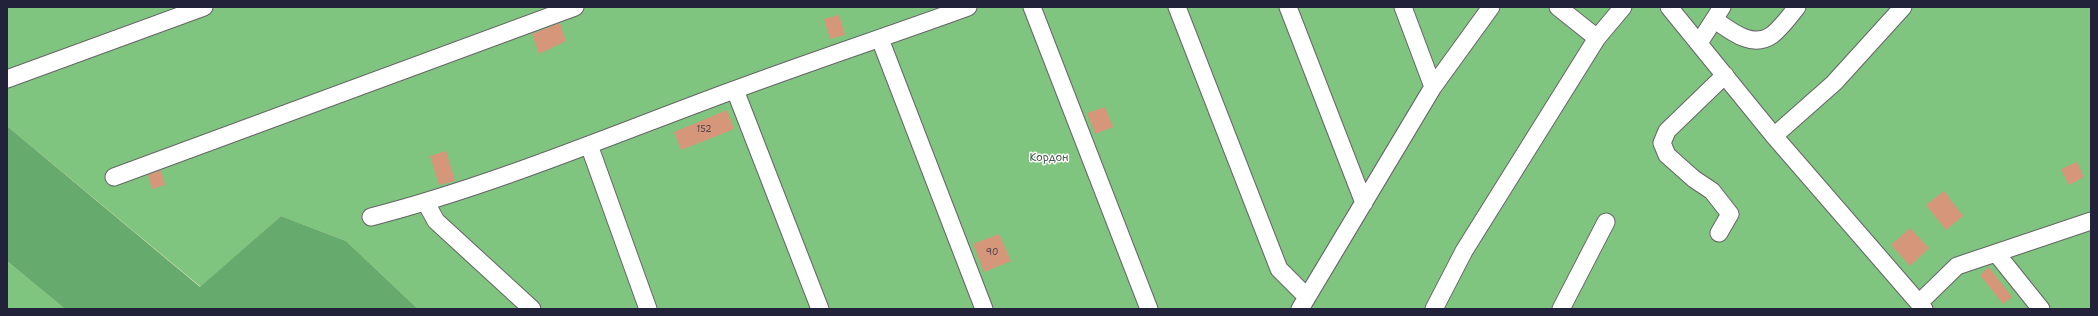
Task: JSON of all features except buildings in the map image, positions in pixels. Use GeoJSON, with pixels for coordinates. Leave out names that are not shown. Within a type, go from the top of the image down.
{"type":"FeatureCollection","features":[{"type":"Feature","properties":{"kind":"street"},"geometry":{"type":"LineString","coordinates":[[7,80],[204,7]]}},
{"type":"Feature","properties":{"kind":"street"},"geometry":{"type":"LineString","coordinates":[[114,177],[575,7]]}},
{"type":"Feature","properties":{"kind":"street"},"geometry":{"type":"LineString","coordinates":[[371,217],[426,203],[968,7]]}},
{"type":"Feature","properties":{"kind":"street"},"geometry":{"type":"LineString","coordinates":[[1032,7],[1149,309]]}},
{"type":"Feature","properties":{"kind":"street"},"geometry":{"type":"LineString","coordinates":[[1177,7],[1279,269],[1303,303],[1433,87],[1492,7]]}},
{"type":"Feature","properties":{"kind":"street"},"geometry":{"type":"LineString","coordinates":[[1288,7],[1364,202]]}},
{"type":"Feature","properties":{"kind":"street"},"geometry":{"type":"LineString","coordinates":[[1403,7],[1433,87]]}},
{"type":"Feature","properties":{"kind":"street"},"geometry":{"type":"LineString","coordinates":[[1558,7],[1596,38]]}},
{"type":"Feature","properties":{"kind":"street"},"geometry":{"type":"LineString","coordinates":[[1434,309],[1464,251],[1596,38],[1623,7]]}},
{"type":"Feature","properties":{"kind":"street"},"geometry":{"type":"LineString","coordinates":[[1669,7],[1774,136],[1921,306],[1957,266],[2091,221]]}},
{"type":"Feature","properties":{"kind":"street"},"geometry":{"type":"LineString","coordinates":[[1699,43],[1719,14],[1736,34],[1754,41],[1772,36],[1798,7]]}},
{"type":"Feature","properties":{"kind":"street"},"geometry":{"type":"LineString","coordinates":[[1774,136],[1834,83],[1903,7]]}},
{"type":"Feature","properties":{"kind":"street"},"geometry":{"type":"LineString","coordinates":[[880,39],[984,309]]}},
{"type":"Feature","properties":{"kind":"street"},"geometry":{"type":"LineString","coordinates":[[1719,233],[1730,214],[1712,191],[1694,179],[1667,154],[1662,143],[1667,131],[1725,74]]}},
{"type":"Feature","properties":{"kind":"street"},"geometry":{"type":"LineString","coordinates":[[735,90],[820,309]]}},
{"type":"Feature","properties":{"kind":"street"},"geometry":{"type":"LineString","coordinates":[[589,145],[648,309]]}},
{"type":"Feature","properties":{"kind":"street"},"geometry":{"type":"LineString","coordinates":[[426,203],[436,220],[532,309]]}},
{"type":"Feature","properties":{"kind":"street"},"geometry":{"type":"LineString","coordinates":[[1561,309],[1606,222]]}},
{"type":"Feature","properties":{"kind":"street"},"geometry":{"type":"LineString","coordinates":[[1996,253],[2041,309]]}},
{"type":"Feature","properties":{"kind":"green space","name":"Кордон"},"geometry":{"type":"Polygon","coordinates":[[[7,7],[2091,7],[2091,309],[418,309],[346,241],[281,216],[201,287],[7,126],[7,7]]]}},
{"type":"Feature","properties":{"kind":"green space"},"geometry":{"type":"Polygon","coordinates":[[[7,126],[200,287],[281,216],[346,241],[418,309],[65,309],[7,261],[7,126]]]}},
{"type":"Feature","properties":{"kind":"green space"},"geometry":{"type":"Polygon","coordinates":[[[7,261],[65,309],[7,309],[7,261]]]}}]}
